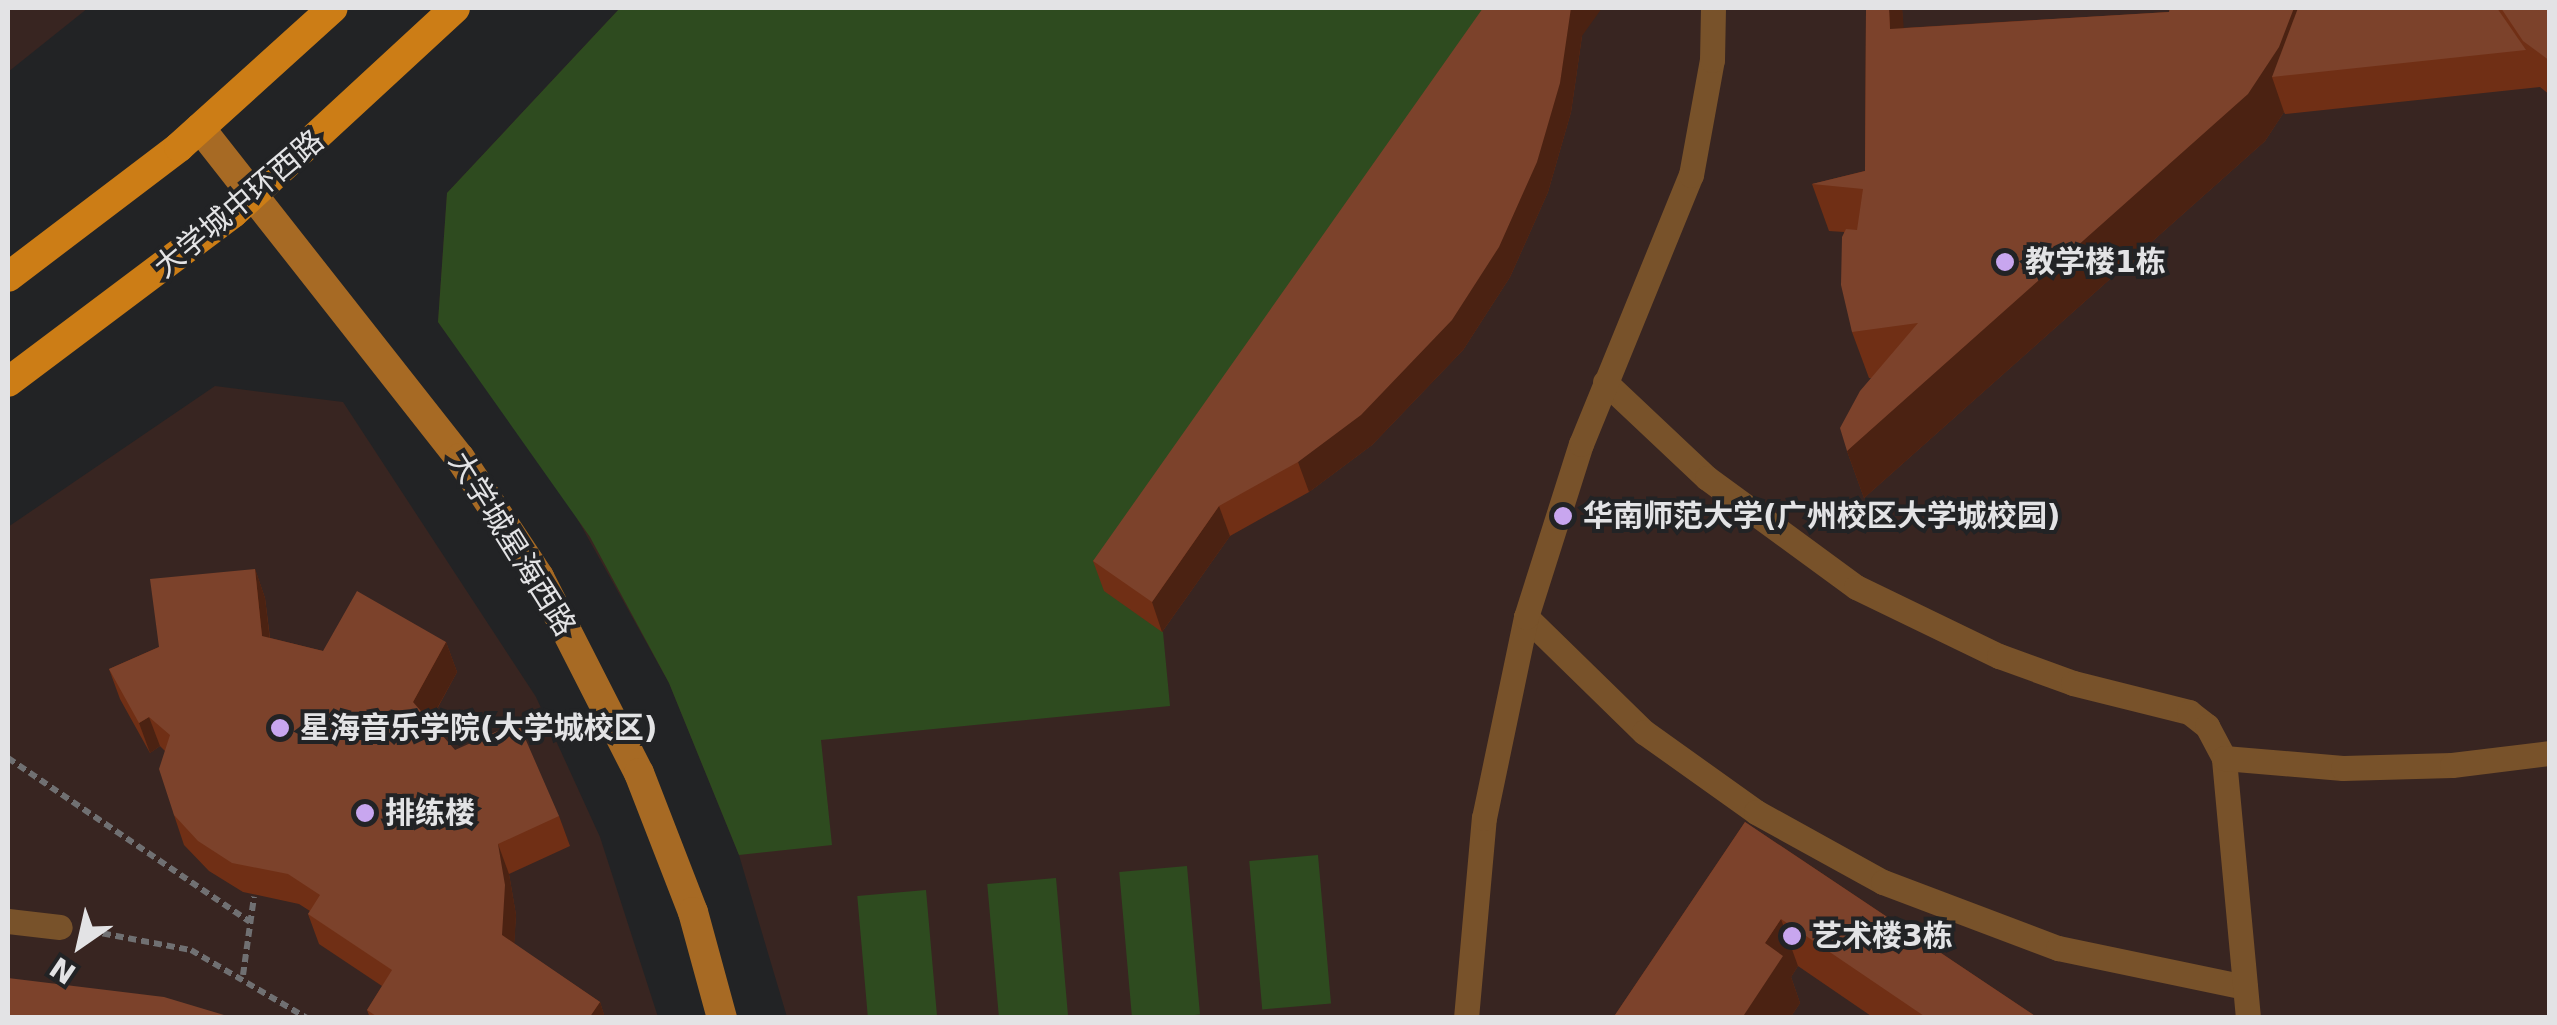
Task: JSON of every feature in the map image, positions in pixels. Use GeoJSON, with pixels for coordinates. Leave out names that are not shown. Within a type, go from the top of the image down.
{"type":"FeatureCollection","features":[{"type":"Feature","properties":{"kind":"main road"},"geometry":{"type":"LineString","coordinates":[[8,277],[200,128],[334,8]]}},
{"type":"Feature","properties":{"kind":"main road","name":"大学城中环西路"},"geometry":{"type":"LineString","coordinates":[[8,382],[254,195],[455,8]]}},
{"type":"Feature","properties":{"kind":"street","name":"大学城星海西路"},"geometry":{"type":"LineString","coordinates":[[200,128],[460,458],[539,577],[639,773],[692,912],[722,1018]]}},
{"type":"Feature","properties":{"kind":"lane"},"geometry":{"type":"LineString","coordinates":[[1466,1018],[1484,818],[1526,617],[1605,382],[1692,174],[1710,80],[1713,8]]}},
{"type":"Feature","properties":{"kind":"lane"},"geometry":{"type":"LineString","coordinates":[[1605,382],[1720,488],[1856,587],[1999,656],[2073,684],[2189,712],[2207,726],[2224,758],[2248,1018]]}},
{"type":"Feature","properties":{"kind":"lane"},"geometry":{"type":"LineString","coordinates":[[1526,617],[1644,732],[1772,822],[1883,882],[2058,948],[2246,987]]}},
{"type":"Feature","properties":{"kind":"lane"},"geometry":{"type":"LineString","coordinates":[[2224,758],[2343,768],[2550,753]]}},
{"type":"Feature","properties":{"kind":"lane"},"geometry":{"type":"LineString","coordinates":[[8,921],[60,927]]}},
{"type":"Feature","properties":{"kind":"path"},"geometry":{"type":"LineString","coordinates":[[8,758],[250,922]]}},
{"type":"Feature","properties":{"kind":"path"},"geometry":{"type":"LineString","coordinates":[[243,976],[254,897]]}},
{"type":"Feature","properties":{"kind":"path"},"geometry":{"type":"LineString","coordinates":[[60,927],[164,942],[243,976],[307,1018]]}},
{"type":"Feature","properties":{"kind":"shaded area"},"geometry":{"type":"Polygon","coordinates":[[[8,8],[88,8],[8,72],[8,8]]]}},
{"type":"Feature","properties":{"kind":"shaded area","name":"华南师范大学(广州校区大学城校园)"},"geometry":{"type":"Polygon","coordinates":[[[620,8],[2549,8],[2549,1017],[787,1017],[739,855],[669,683],[564,495],[438,322],[447,193],[620,8]]]}},
{"type":"Feature","properties":{"kind":"shaded area","name":"星海音乐学院(大学城校区)"},"geometry":{"type":"Polygon","coordinates":[[[215,386],[343,402],[536,697],[600,837],[658,1017],[8,1018],[8,527],[215,386]]]}},
{"type":"Feature","properties":{"kind":"green space"},"geometry":{"type":"Polygon","coordinates":[[[620,8],[1515,8],[1104,590],[1163,632],[1170,706],[821,740],[832,845],[739,855],[669,683],[590,537],[438,322],[447,193],[620,8]]]}},
{"type":"Feature","properties":{"kind":"green space"},"geometry":{"type":"Polygon","coordinates":[[[1318,855],[1331,1003],[1262,1009],[1249,861],[1318,855]]]}},
{"type":"Feature","properties":{"kind":"green space"},"geometry":{"type":"Polygon","coordinates":[[[1187,866],[1200,1014],[1132,1018],[1119,872],[1187,866]]]}},
{"type":"Feature","properties":{"kind":"green space"},"geometry":{"type":"Polygon","coordinates":[[[1056,878],[1068,1017],[999,1018],[987,884],[1056,878]]]}},
{"type":"Feature","properties":{"kind":"green space"},"geometry":{"type":"Polygon","coordinates":[[[926,890],[937,1018],[868,1018],[857,896],[926,890]]]}},
{"type":"Feature","properties":{"kind":"building"},"geometry":{"type":"Polygon","coordinates":[[[1483,8],[1571,8],[1560,83],[1537,162],[1499,247],[1452,320],[1361,415],[1298,462],[1219,506],[1152,602],[1093,561],[1483,8]]]}},
{"type":"Feature","properties":{"kind":"building","name":"教学楼1栋"},"geometry":{"type":"Polygon","coordinates":[[[1866,8],[1889,8],[1890,29],[2169,12],[2170,8],[2294,8],[2279,47],[2248,94],[1847,451],[1840,428],[1860,391],[1918,323],[1852,332],[1841,285],[1842,237],[1846,229],[1857,230],[1863,189],[1812,184],[1865,171],[1866,8]]]}},
{"type":"Feature","properties":{"kind":"building"},"geometry":{"type":"Polygon","coordinates":[[[2298,8],[2497,8],[2526,50],[2272,77],[2298,8]]]}},
{"type":"Feature","properties":{"kind":"building"},"geometry":{"type":"Polygon","coordinates":[[[2501,8],[2550,8],[2550,61],[2523,41],[2501,8]]]}},
{"type":"Feature","properties":{"kind":"building","name":"排练楼"},"geometry":{"type":"Polygon","coordinates":[[[255,569],[262,636],[323,651],[357,591],[446,642],[413,702],[455,750],[518,722],[559,816],[498,844],[505,885],[502,935],[600,1002],[589,1018],[379,1018],[367,1010],[392,970],[308,914],[320,895],[288,874],[232,863],[198,841],[174,815],[159,769],[170,735],[149,717],[139,723],[109,669],[159,647],[150,579],[255,569]]]}},
{"type":"Feature","properties":{"kind":"building"},"geometry":{"type":"Polygon","coordinates":[[[1745,822],[2038,1018],[1927,1018],[1781,919],[1765,943],[1783,956],[1742,1018],[1613,1018],[1745,822]]]}},
{"type":"Feature","properties":{"kind":"building"},"geometry":{"type":"Polygon","coordinates":[[[8,978],[164,997],[234,1018],[8,1018],[8,978]]]}},
{"type":"Feature","properties":{"kind":"place","name":"教学楼1栋"},"geometry":{"type":"Point","coordinates":[2005,262]}},
{"type":"Feature","properties":{"kind":"place","name":"华南师范大学(广州校区大学城校园)"},"geometry":{"type":"Point","coordinates":[1563,516]}},
{"type":"Feature","properties":{"kind":"place","name":"星海音乐学院(大学城校区)"},"geometry":{"type":"Point","coordinates":[280,728]}},
{"type":"Feature","properties":{"kind":"place","name":"排练楼"},"geometry":{"type":"Point","coordinates":[365,813]}},
{"type":"Feature","properties":{"kind":"place","name":"艺术楼3栋"},"geometry":{"type":"Point","coordinates":[1792,936]}}]}
